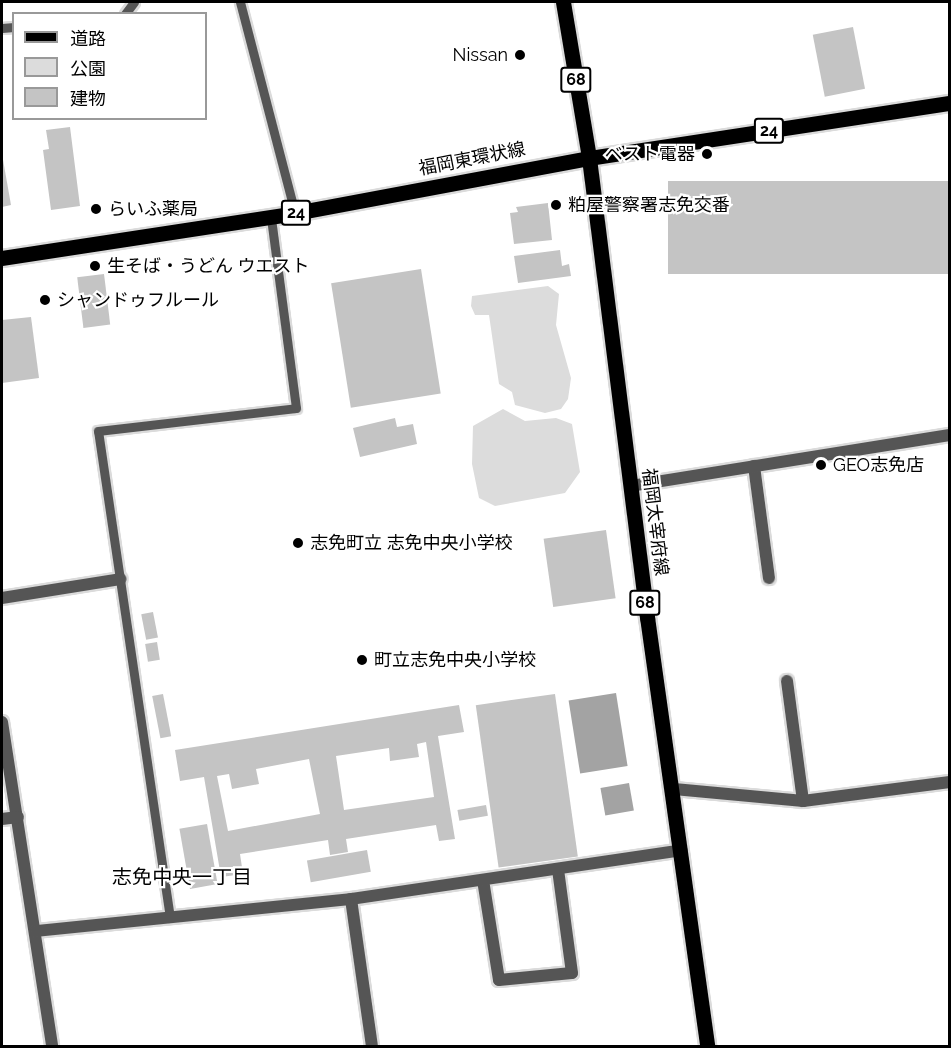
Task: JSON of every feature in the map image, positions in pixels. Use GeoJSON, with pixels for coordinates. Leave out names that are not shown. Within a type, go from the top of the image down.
{"type":"FeatureCollection","features":[{"type":"Feature","properties":{"kind":"main road","name":"福岡太宰府線"},"geometry":{"type":"LineString","coordinates":[[563,2],[590,158],[631,486],[674,789],[707,1047]]}},
{"type":"Feature","properties":{"kind":"main road","name":"福岡東環状線"},"geometry":{"type":"LineString","coordinates":[[2,258],[295,213],[590,158],[950,103]]}},
{"type":"Feature","properties":{"kind":"street"},"geometry":{"type":"LineString","coordinates":[[631,486],[950,435]]}},
{"type":"Feature","properties":{"kind":"street"},"geometry":{"type":"LineString","coordinates":[[754,466],[770,578]]}},
{"type":"Feature","properties":{"kind":"street"},"geometry":{"type":"LineString","coordinates":[[2,598],[120,579]]}},
{"type":"Feature","properties":{"kind":"street"},"geometry":{"type":"LineString","coordinates":[[787,681],[803,801]]}},
{"type":"Feature","properties":{"kind":"street"},"geometry":{"type":"LineString","coordinates":[[2,722],[6,773],[18,817],[52,1047]]}},
{"type":"Feature","properties":{"kind":"street"},"geometry":{"type":"LineString","coordinates":[[674,789],[803,801],[950,782]]}},
{"type":"Feature","properties":{"kind":"street"},"geometry":{"type":"LineString","coordinates":[[2,819],[18,817]]}},
{"type":"Feature","properties":{"kind":"street"},"geometry":{"type":"LineString","coordinates":[[36,931],[351,899],[681,850]]}},
{"type":"Feature","properties":{"kind":"street"},"geometry":{"type":"LineString","coordinates":[[483,880],[499,980],[572,973],[558,869]]}},
{"type":"Feature","properties":{"kind":"street"},"geometry":{"type":"LineString","coordinates":[[351,899],[372,1047]]}},
{"type":"Feature","properties":{"kind":"lane"},"geometry":{"type":"LineString","coordinates":[[240,2],[295,213]]}},
{"type":"Feature","properties":{"kind":"lane"},"geometry":{"type":"LineString","coordinates":[[170,918],[98,431],[296,408],[271,217]]}},
{"type":"Feature","properties":{"kind":"green space"},"geometry":{"type":"Polygon","coordinates":[[[548,286],[559,294],[556,325],[571,378],[568,399],[561,409],[545,413],[515,405],[512,392],[499,384],[489,315],[475,315],[471,306],[472,296],[548,286]]]}},
{"type":"Feature","properties":{"kind":"green space"},"geometry":{"type":"Polygon","coordinates":[[[503,409],[525,421],[556,418],[572,424],[580,472],[565,493],[495,506],[479,498],[472,464],[473,426],[503,409]]]}},
{"type":"Feature","properties":{"kind":"shaded area"},"geometry":{"type":"Polygon","coordinates":[[[616,693],[628,766],[580,774],[569,701],[616,693]]]}},
{"type":"Feature","properties":{"kind":"shaded area"},"geometry":{"type":"Polygon","coordinates":[[[629,783],[634,811],[605,816],[600,788],[629,783]]]}},
{"type":"Feature","properties":{"kind":"building"},"geometry":{"type":"Polygon","coordinates":[[[853,27],[865,89],[825,97],[813,35],[853,27]]]}},
{"type":"Feature","properties":{"kind":"building"},"geometry":{"type":"Polygon","coordinates":[[[70,127],[80,206],[51,210],[43,150],[49,149],[46,130],[70,127]]]}},
{"type":"Feature","properties":{"kind":"building"},"geometry":{"type":"Polygon","coordinates":[[[2,154],[11,205],[2,207],[2,154]]]}},
{"type":"Feature","properties":{"kind":"building"},"geometry":{"type":"Polygon","coordinates":[[[668,181],[950,181],[950,274],[668,274],[668,181]]]}},
{"type":"Feature","properties":{"kind":"building"},"geometry":{"type":"Polygon","coordinates":[[[548,203],[552,240],[514,244],[510,213],[518,212],[516,207],[548,203]]]}},
{"type":"Feature","properties":{"kind":"building"},"geometry":{"type":"Polygon","coordinates":[[[560,250],[562,266],[569,264],[571,276],[518,283],[514,256],[560,250]]]}},
{"type":"Feature","properties":{"kind":"building"},"geometry":{"type":"Polygon","coordinates":[[[421,269],[441,393],[351,408],[331,283],[421,269]]]}},
{"type":"Feature","properties":{"kind":"building"},"geometry":{"type":"Polygon","coordinates":[[[104,274],[110,325],[83,328],[77,277],[104,274]]]}},
{"type":"Feature","properties":{"kind":"building"},"geometry":{"type":"Polygon","coordinates":[[[31,317],[39,378],[2,383],[2,320],[31,317]]]}},
{"type":"Feature","properties":{"kind":"building"},"geometry":{"type":"Polygon","coordinates":[[[395,418],[397,427],[413,424],[417,444],[360,457],[353,428],[395,418]]]}},
{"type":"Feature","properties":{"kind":"building"},"geometry":{"type":"Polygon","coordinates":[[[606,530],[616,598],[553,607],[544,539],[606,530]]]}},
{"type":"Feature","properties":{"kind":"building"},"geometry":{"type":"Polygon","coordinates":[[[153,612],[158,638],[146,640],[141,614],[153,612]]]}},
{"type":"Feature","properties":{"kind":"building"},"geometry":{"type":"Polygon","coordinates":[[[157,642],[160,660],[148,662],[145,644],[157,642]]]}},
{"type":"Feature","properties":{"kind":"building"},"geometry":{"type":"Polygon","coordinates":[[[163,694],[171,736],[160,738],[152,696],[163,694]]]}},
{"type":"Feature","properties":{"kind":"building"},"geometry":{"type":"Polygon","coordinates":[[[555,694],[578,856],[499,868],[476,705],[555,694]]]}},
{"type":"Feature","properties":{"kind":"building"},"geometry":{"type":"Polygon","coordinates":[[[459,705],[464,732],[438,736],[455,839],[439,841],[436,825],[346,839],[348,852],[330,855],[328,840],[240,854],[243,874],[221,877],[204,777],[180,781],[175,750],[459,705]],[[426,742],[417,744],[419,757],[390,761],[389,748],[336,756],[344,810],[434,797],[426,742]],[[309,759],[256,769],[259,784],[232,789],[229,774],[217,776],[228,831],[320,814],[309,759]]]}},
{"type":"Feature","properties":{"kind":"building"},"geometry":{"type":"Polygon","coordinates":[[[486,805],[488,816],[459,821],[457,810],[486,805]]]}},
{"type":"Feature","properties":{"kind":"building"},"geometry":{"type":"Polygon","coordinates":[[[207,824],[218,884],[190,889],[179,829],[207,824]]]}},
{"type":"Feature","properties":{"kind":"building"},"geometry":{"type":"Polygon","coordinates":[[[367,850],[371,872],[311,882],[307,861],[367,850]]]}},
{"type":"Feature","properties":{"kind":"place","name":"Nissan"},"geometry":{"type":"Point","coordinates":[520,55]}},
{"type":"Feature","properties":{"kind":"place","name":"ベスト電器"},"geometry":{"type":"Point","coordinates":[707,154]}},
{"type":"Feature","properties":{"kind":"place","name":"粕屋警察署志免交番"},"geometry":{"type":"Point","coordinates":[556,205]}},
{"type":"Feature","properties":{"kind":"place","name":"らいふ薬局"},"geometry":{"type":"Point","coordinates":[96,209]}},
{"type":"Feature","properties":{"kind":"place","name":"生そば・うどん ウエスト"},"geometry":{"type":"Point","coordinates":[95,266]}},
{"type":"Feature","properties":{"kind":"place","name":"シャンドゥフルール"},"geometry":{"type":"Point","coordinates":[45,300]}},
{"type":"Feature","properties":{"kind":"place","name":"GEO志免店"},"geometry":{"type":"Point","coordinates":[821,465]}},
{"type":"Feature","properties":{"kind":"place","name":"志免町立 志免中央小学校"},"geometry":{"type":"Point","coordinates":[298,543]}},
{"type":"Feature","properties":{"kind":"place","name":"町立志免中央小学校"},"geometry":{"type":"Point","coordinates":[362,660]}},
{"type":"Feature","properties":{"kind":"district","name":"志免中央一丁目"},"geometry":{"type":"Point","coordinates":[182,877]}}]}
